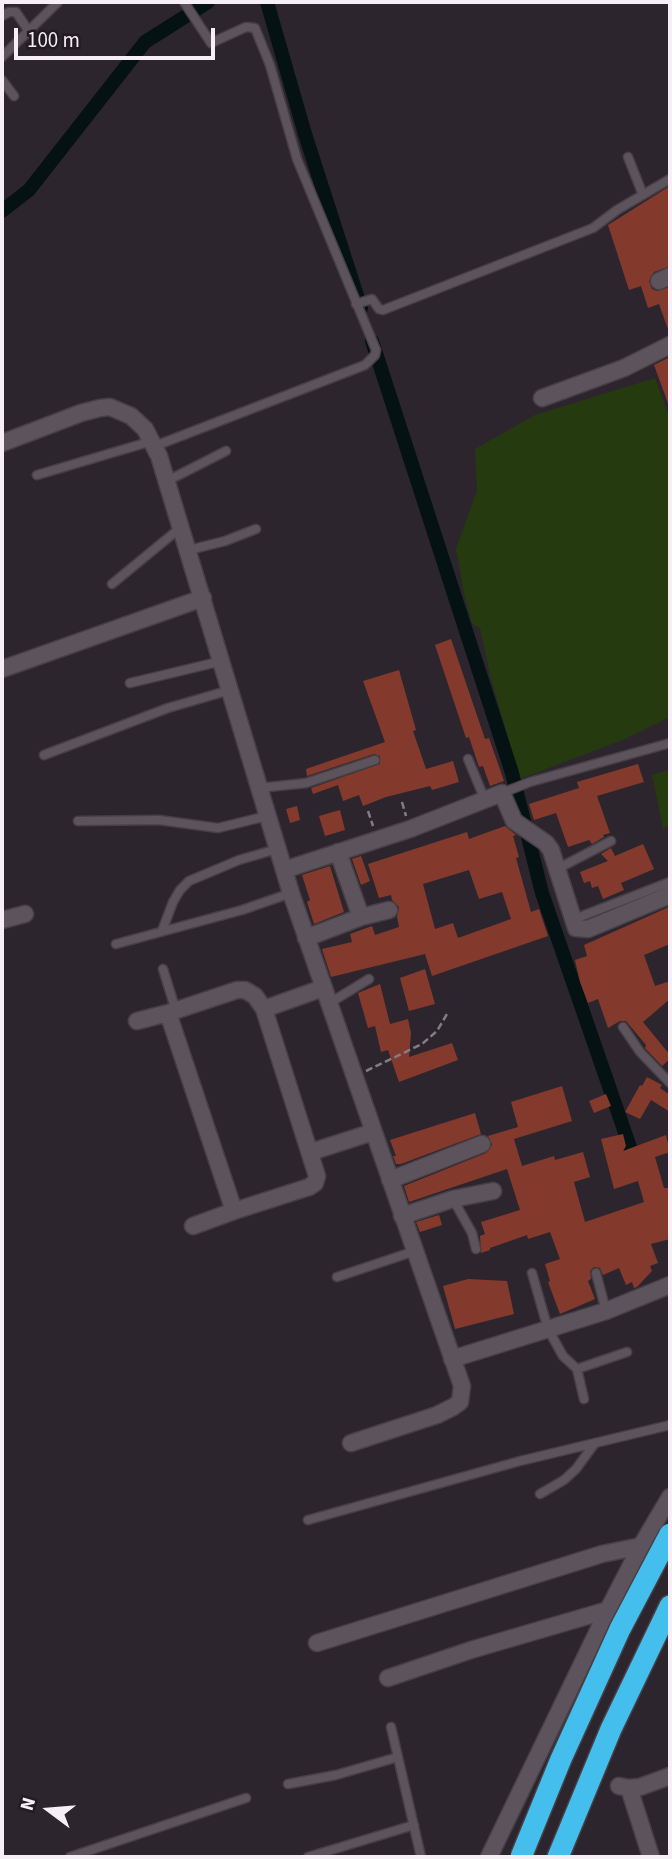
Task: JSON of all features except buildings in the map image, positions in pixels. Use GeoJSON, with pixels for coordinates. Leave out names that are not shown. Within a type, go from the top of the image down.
{"type":"FeatureCollection","features":[{"type":"Feature","properties":{"kind":"highway"},"geometry":{"type":"LineString","coordinates":[[522,1857],[561,1759],[621,1629],[670,1534]]}},
{"type":"Feature","properties":{"kind":"highway"},"geometry":{"type":"LineString","coordinates":[[561,1851],[611,1729],[670,1606]]}},
{"type":"Feature","properties":{"kind":"street"},"geometry":{"type":"LineString","coordinates":[[542,398],[624,368],[670,345]]}},
{"type":"Feature","properties":{"kind":"street"},"geometry":{"type":"LineString","coordinates":[[2,443],[81,413],[110,407],[131,415],[154,443],[182,527],[291,893],[462,1387],[460,1402],[453,1408],[351,1443]]}},
{"type":"Feature","properties":{"kind":"street"},"geometry":{"type":"LineString","coordinates":[[2,669],[203,598]]}},
{"type":"Feature","properties":{"kind":"street"},"geometry":{"type":"LineString","coordinates":[[284,870],[410,829],[502,793],[514,821],[546,843],[551,850],[576,928],[588,929],[670,895]]}},
{"type":"Feature","properties":{"kind":"street"},"geometry":{"type":"LineString","coordinates":[[338,852],[361,917]]}},
{"type":"Feature","properties":{"kind":"street"},"geometry":{"type":"LineString","coordinates":[[306,938],[361,917],[389,911]]}},
{"type":"Feature","properties":{"kind":"street"},"geometry":{"type":"LineString","coordinates":[[2,920],[25,914]]}},
{"type":"Feature","properties":{"kind":"street"},"geometry":{"type":"LineString","coordinates":[[137,1021],[237,990],[246,990],[255,996],[264,1009],[311,1152],[317,1176],[315,1183],[193,1226]]}},
{"type":"Feature","properties":{"kind":"street"},"geometry":{"type":"LineString","coordinates":[[264,1009],[326,996]]}},
{"type":"Feature","properties":{"kind":"street"},"geometry":{"type":"LineString","coordinates":[[172,1012],[234,1211]]}},
{"type":"Feature","properties":{"kind":"street"},"geometry":{"type":"LineString","coordinates":[[311,1152],[373,1132]]}},
{"type":"Feature","properties":{"kind":"street"},"geometry":{"type":"LineString","coordinates":[[390,1180],[482,1143]]}},
{"type":"Feature","properties":{"kind":"street"},"geometry":{"type":"LineString","coordinates":[[402,1216],[453,1199],[493,1191]]}},
{"type":"Feature","properties":{"kind":"street"},"geometry":{"type":"LineString","coordinates":[[452,1359],[606,1311],[670,1285]]}},
{"type":"Feature","properties":{"kind":"street"},"geometry":{"type":"LineString","coordinates":[[489,1857],[608,1610],[670,1497]]}},
{"type":"Feature","properties":{"kind":"street"},"geometry":{"type":"LineString","coordinates":[[317,1643],[602,1554],[643,1543],[670,1547]]}},
{"type":"Feature","properties":{"kind":"street"},"geometry":{"type":"LineString","coordinates":[[388,1678],[471,1650],[608,1610]]}},
{"type":"Feature","properties":{"kind":"street"},"geometry":{"type":"LineString","coordinates":[[651,1857],[624,1787],[670,1776]]}},
{"type":"Feature","properties":{"kind":"lane"},"geometry":{"type":"LineString","coordinates":[[2,57],[58,2]]}},
{"type":"Feature","properties":{"kind":"lane"},"geometry":{"type":"LineString","coordinates":[[37,475],[154,443],[365,365],[375,355],[376,350],[297,159],[270,65],[256,28],[246,27],[213,43],[209,42],[184,2]]}},
{"type":"Feature","properties":{"kind":"lane"},"geometry":{"type":"LineString","coordinates":[[2,16],[9,12],[17,13],[28,30]]}},
{"type":"Feature","properties":{"kind":"lane"},"geometry":{"type":"LineString","coordinates":[[2,80],[14,96]]}},
{"type":"Feature","properties":{"kind":"lane"},"geometry":{"type":"LineString","coordinates":[[628,157],[643,195]]}},
{"type":"Feature","properties":{"kind":"lane"},"geometry":{"type":"LineString","coordinates":[[356,304],[372,299],[379,309],[383,310],[593,228],[670,179]]}},
{"type":"Feature","properties":{"kind":"lane"},"geometry":{"type":"LineString","coordinates":[[167,481],[226,451]]}},
{"type":"Feature","properties":{"kind":"lane"},"geometry":{"type":"LineString","coordinates":[[112,584],[182,527]]}},
{"type":"Feature","properties":{"kind":"lane"},"geometry":{"type":"LineString","coordinates":[[189,550],[225,541],[256,529]]}},
{"type":"Feature","properties":{"kind":"lane"},"geometry":{"type":"LineString","coordinates":[[130,682],[222,661]]}},
{"type":"Feature","properties":{"kind":"lane"},"geometry":{"type":"LineString","coordinates":[[44,755],[156,712],[230,690]]}},
{"type":"Feature","properties":{"kind":"lane"},"geometry":{"type":"LineString","coordinates":[[502,793],[530,782],[670,743]]}},
{"type":"Feature","properties":{"kind":"lane"},"geometry":{"type":"LineString","coordinates":[[468,759],[485,800]]}},
{"type":"Feature","properties":{"kind":"lane"},"geometry":{"type":"LineString","coordinates":[[259,788],[306,783],[375,760]]}},
{"type":"Feature","properties":{"kind":"lane"},"geometry":{"type":"LineString","coordinates":[[78,821],[159,820],[218,828],[267,816]]}},
{"type":"Feature","properties":{"kind":"lane"},"geometry":{"type":"LineString","coordinates":[[557,869],[611,841]]}},
{"type":"Feature","properties":{"kind":"lane"},"geometry":{"type":"LineString","coordinates":[[162,931],[173,902],[189,881],[239,860],[277,849]]}},
{"type":"Feature","properties":{"kind":"lane"},"geometry":{"type":"LineString","coordinates":[[572,920],[670,882]]}},
{"type":"Feature","properties":{"kind":"lane"},"geometry":{"type":"LineString","coordinates":[[116,944],[242,910],[291,893]]}},
{"type":"Feature","properties":{"kind":"lane"},"geometry":{"type":"LineString","coordinates":[[163,969],[172,1012]]}},
{"type":"Feature","properties":{"kind":"lane"},"geometry":{"type":"LineString","coordinates":[[326,996],[369,979]]}},
{"type":"Feature","properties":{"kind":"lane"},"geometry":{"type":"LineString","coordinates":[[623,1027],[640,1052],[670,1083]]}},
{"type":"Feature","properties":{"kind":"lane"},"geometry":{"type":"LineString","coordinates":[[453,1199],[472,1233],[476,1249]]}},
{"type":"Feature","properties":{"kind":"lane"},"geometry":{"type":"LineString","coordinates":[[337,1277],[415,1251]]}},
{"type":"Feature","properties":{"kind":"lane"},"geometry":{"type":"LineString","coordinates":[[532,1273],[548,1329],[563,1356],[577,1369],[584,1399]]}},
{"type":"Feature","properties":{"kind":"lane"},"geometry":{"type":"LineString","coordinates":[[596,1273],[606,1311]]}},
{"type":"Feature","properties":{"kind":"lane"},"geometry":{"type":"LineString","coordinates":[[577,1369],[627,1352]]}},
{"type":"Feature","properties":{"kind":"lane"},"geometry":{"type":"LineString","coordinates":[[308,1520],[508,1464],[670,1425]]}},
{"type":"Feature","properties":{"kind":"lane"},"geometry":{"type":"LineString","coordinates":[[540,1494],[564,1480],[576,1469],[595,1443]]}},
{"type":"Feature","properties":{"kind":"lane"},"geometry":{"type":"LineString","coordinates":[[391,1727],[421,1857]]}},
{"type":"Feature","properties":{"kind":"lane"},"geometry":{"type":"LineString","coordinates":[[288,1784],[358,1770],[398,1757]]}},
{"type":"Feature","properties":{"kind":"lane"},"geometry":{"type":"LineString","coordinates":[[70,1857],[246,1798]]}},
{"type":"Feature","properties":{"kind":"lane"},"geometry":{"type":"LineString","coordinates":[[308,1857],[414,1825]]}},
{"type":"Feature","properties":{"kind":"path"},"geometry":{"type":"LineString","coordinates":[[354,1076],[422,1044],[437,1031],[447,1014]]}},
{"type":"Feature","properties":{"kind":"green space"},"geometry":{"type":"Polygon","coordinates":[[[655,378],[670,419],[670,717],[625,739],[520,779],[490,675],[480,628],[472,624],[456,549],[477,490],[475,449],[535,415],[655,378]]]}},
{"type":"Feature","properties":{"kind":"green space"},"geometry":{"type":"Polygon","coordinates":[[[670,770],[670,825],[663,829],[652,775],[670,770]]]}},
{"type":"Feature","properties":{"kind":"waterway"},"geometry":{"type":"LineString","coordinates":[[2,211],[29,190],[145,42],[208,2]]}},
{"type":"Feature","properties":{"kind":"waterway"},"geometry":{"type":"LineString","coordinates":[[267,2],[305,134],[361,308]]}},
{"type":"Feature","properties":{"kind":"waterway"},"geometry":{"type":"LineString","coordinates":[[372,341],[512,773],[542,893],[630,1147]]}}]}
